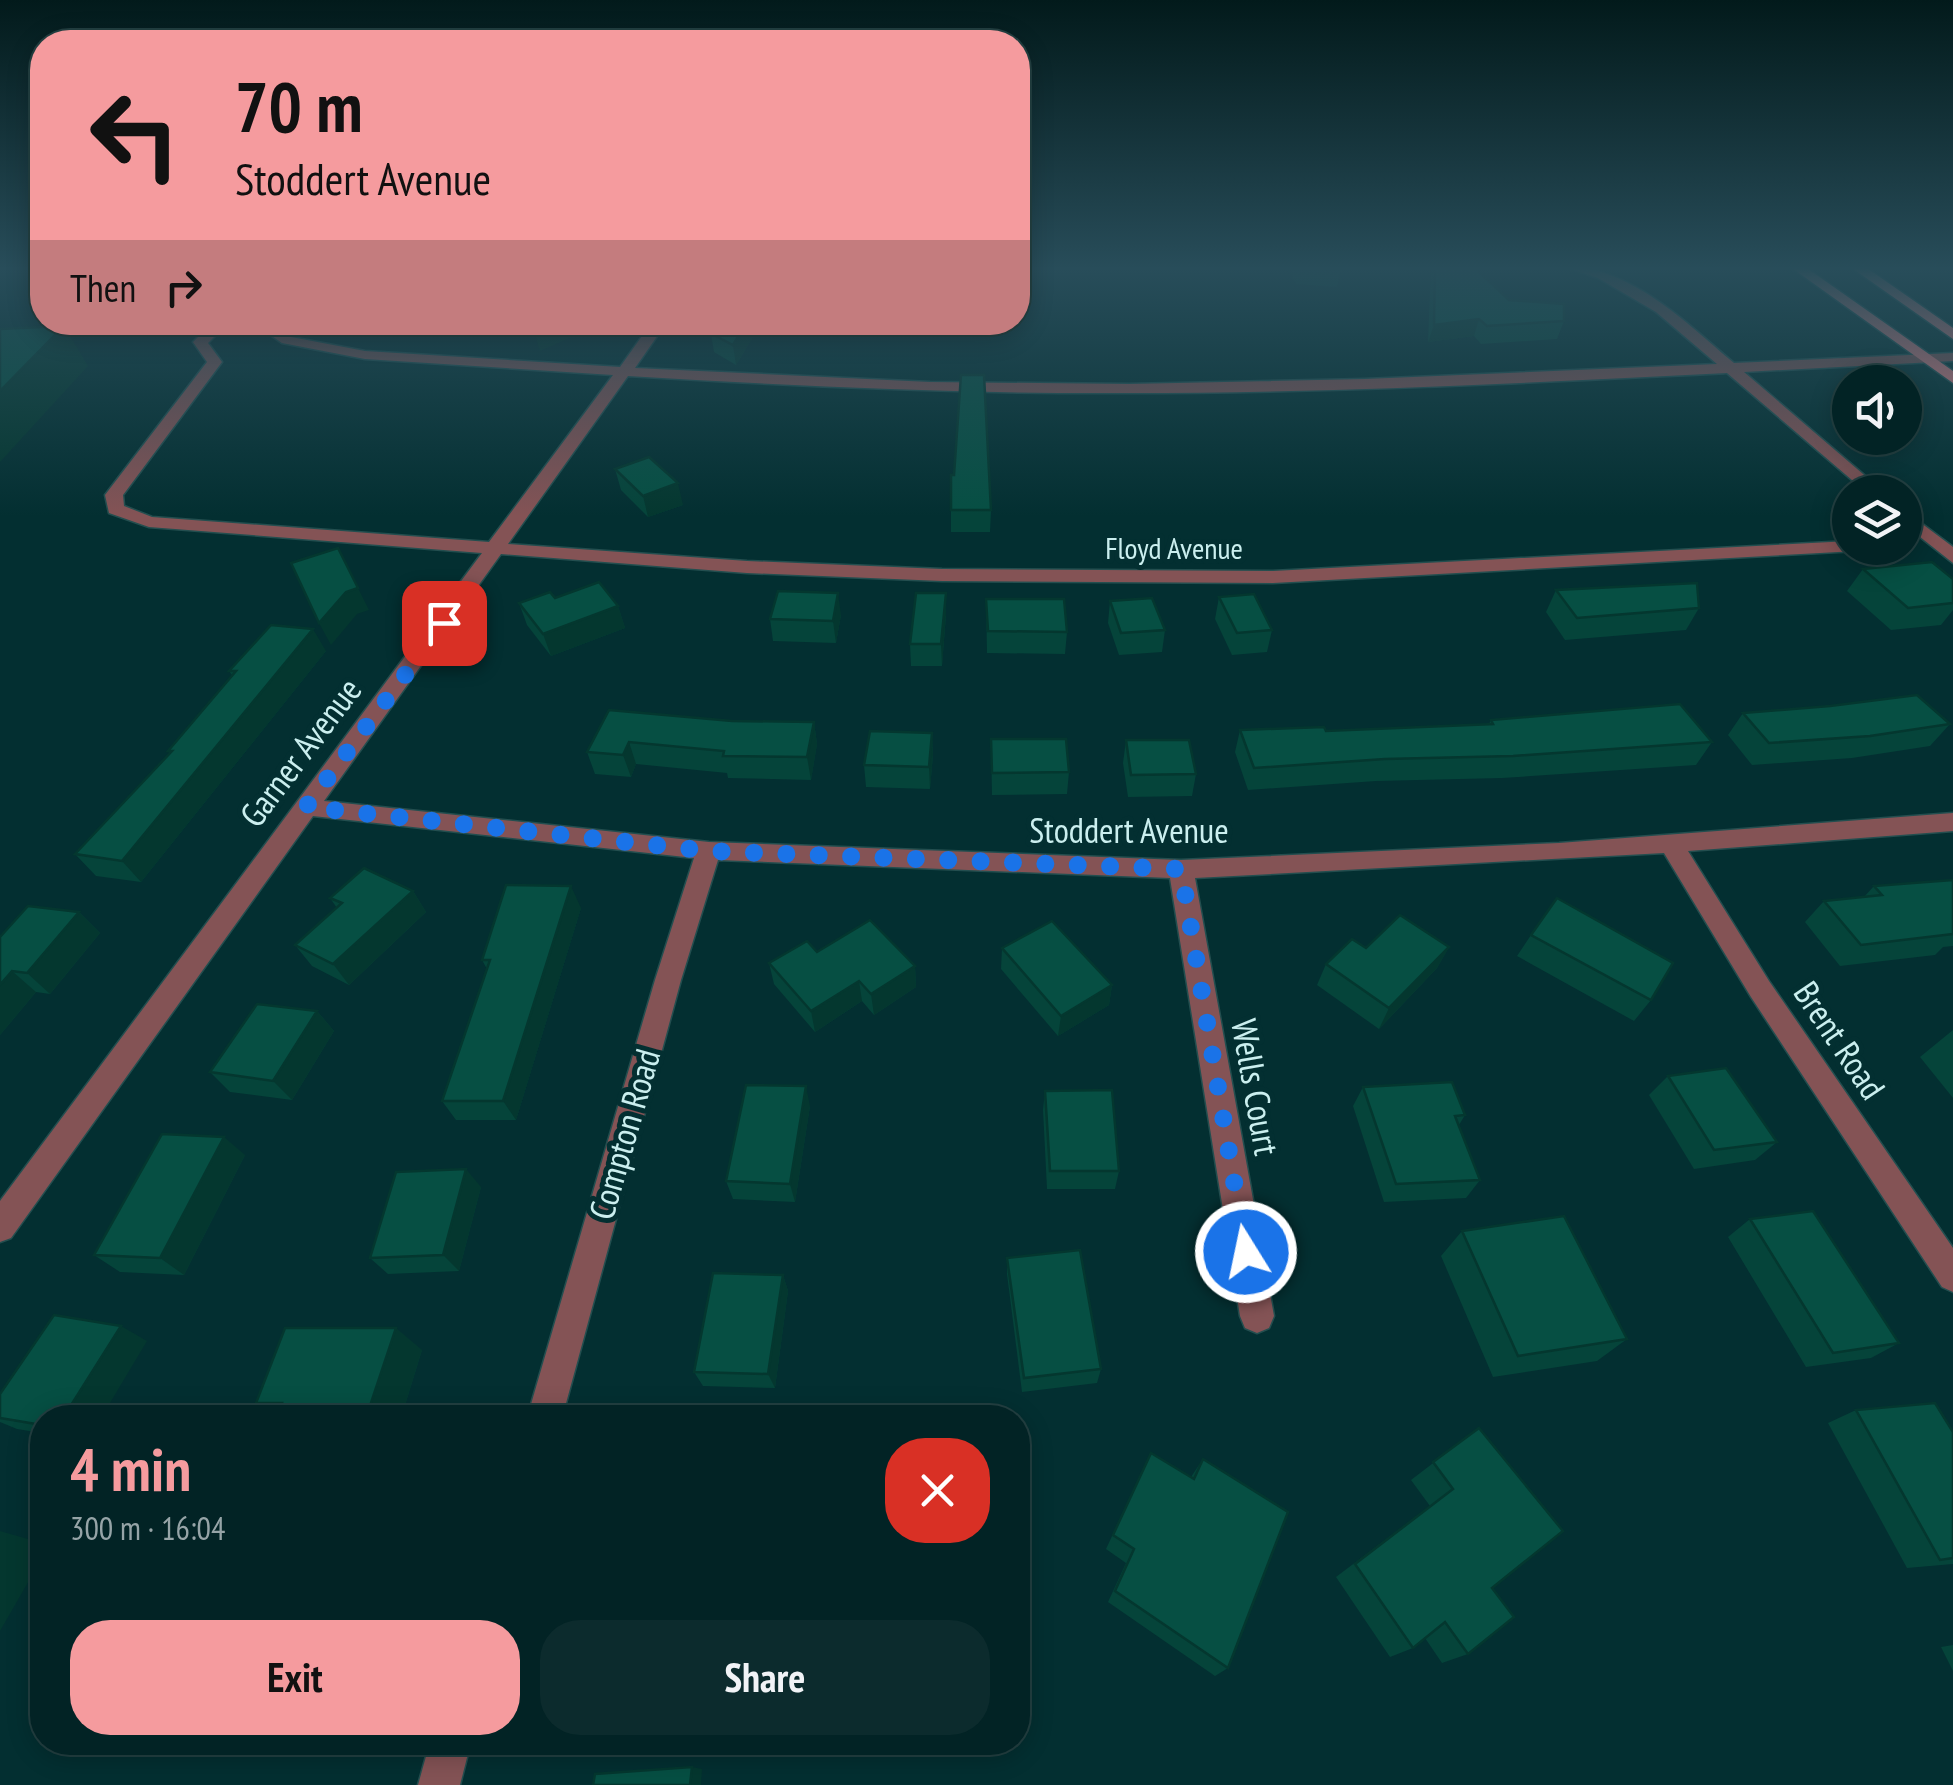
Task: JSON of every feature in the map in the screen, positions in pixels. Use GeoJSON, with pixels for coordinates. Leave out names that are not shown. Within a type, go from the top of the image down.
{"type":"FeatureCollection","features":[{"type":"Feature","properties":{"kind":"main road"},"geometry":{"type":"LineString","coordinates":[[1913,349],[1953,378]]}},
{"type":"Feature","properties":{"kind":"street","name":"Floyd Avenue"},"geometry":{"type":"LineString","coordinates":[[205,349],[215,362],[114,495],[115,508],[148,522],[498,550],[942,576],[1273,577],[1832,548]]}},
{"type":"Feature","properties":{"kind":"street"},"geometry":{"type":"LineString","coordinates":[[335,349],[365,355],[624,372],[1012,388],[1258,386],[1953,357]]}},
{"type":"Feature","properties":{"kind":"street","name":"Garner Avenue"},"geometry":{"type":"LineString","coordinates":[[0,1227],[498,550],[640,349]]}},
{"type":"Feature","properties":{"kind":"street"},"geometry":{"type":"LineString","coordinates":[[1705,349],[1855,475]]}},
{"type":"Feature","properties":{"kind":"street"},"geometry":{"type":"LineString","coordinates":[[1922,531],[1953,557]]}},
{"type":"Feature","properties":{"kind":"street"},"geometry":{"type":"LineString","coordinates":[[1922,543],[1935,542]]}},
{"type":"Feature","properties":{"kind":"street","name":"Stoddert Avenue"},"geometry":{"type":"LineString","coordinates":[[306,807],[709,851],[1181,869],[1670,843],[1953,822]]}},
{"type":"Feature","properties":{"kind":"street","name":"Brent Road"},"geometry":{"type":"LineString","coordinates":[[1670,843],[1760,989],[1953,1276]]}},
{"type":"Feature","properties":{"kind":"street","name":"Compton Road"},"geometry":{"type":"LineString","coordinates":[[548,1405],[709,851]]}},
{"type":"Feature","properties":{"kind":"street","name":"Wells Court"},"geometry":{"type":"LineString","coordinates":[[1181,869],[1257,1316]]}},
{"type":"Feature","properties":{"kind":"street"},"geometry":{"type":"LineString","coordinates":[[439,1785],[447,1755]]}},
{"type":"Feature","properties":{"kind":"building"},"geometry":{"type":"Polygon","coordinates":[[[0,349],[41,349],[0,391],[0,349]]]}},
{"type":"Feature","properties":{"kind":"building"},"geometry":{"type":"Polygon","coordinates":[[[961,375],[984,375],[991,510],[951,510],[961,375]]]}},
{"type":"Feature","properties":{"kind":"building"},"geometry":{"type":"Polygon","coordinates":[[[649,457],[678,483],[643,496],[615,469],[649,457]]]}},
{"type":"Feature","properties":{"kind":"building"},"geometry":{"type":"Polygon","coordinates":[[[338,548],[358,588],[346,592],[319,623],[291,563],[338,548]]]}},
{"type":"Feature","properties":{"kind":"building"},"geometry":{"type":"Polygon","coordinates":[[[1932,562],[1953,579],[1953,603],[1908,608],[1863,569],[1922,565],[1932,562]]]}},
{"type":"Feature","properties":{"kind":"building"},"geometry":{"type":"Polygon","coordinates":[[[599,582],[618,606],[543,634],[519,603],[550,592],[555,598],[599,582]]]}},
{"type":"Feature","properties":{"kind":"building"},"geometry":{"type":"Polygon","coordinates":[[[1697,583],[1699,608],[1577,618],[1556,590],[1697,583]]]}},
{"type":"Feature","properties":{"kind":"building"},"geometry":{"type":"Polygon","coordinates":[[[778,591],[838,593],[833,621],[770,619],[778,591]]]}},
{"type":"Feature","properties":{"kind":"building"},"geometry":{"type":"Polygon","coordinates":[[[916,593],[946,593],[941,644],[910,644],[916,593]]]}},
{"type":"Feature","properties":{"kind":"building"},"geometry":{"type":"Polygon","coordinates":[[[1254,594],[1272,630],[1237,633],[1219,597],[1254,594]]]}},
{"type":"Feature","properties":{"kind":"building"},"geometry":{"type":"Polygon","coordinates":[[[1152,598],[1165,630],[1121,633],[1110,601],[1152,598]]]}},
{"type":"Feature","properties":{"kind":"building"},"geometry":{"type":"Polygon","coordinates":[[[986,599],[1064,599],[1067,632],[988,631],[986,599]]]}},
{"type":"Feature","properties":{"kind":"building"},"geometry":{"type":"Polygon","coordinates":[[[271,625],[313,629],[122,861],[75,854],[172,751],[168,751],[236,671],[229,671],[271,625]]]}},
{"type":"Feature","properties":{"kind":"building"},"geometry":{"type":"Polygon","coordinates":[[[1917,695],[1950,724],[1870,736],[1769,743],[1743,713],[1830,706],[1917,695]]]}},
{"type":"Feature","properties":{"kind":"building"},"geometry":{"type":"Polygon","coordinates":[[[1680,704],[1712,742],[1254,768],[1240,730],[1324,727],[1326,731],[1493,724],[1491,720],[1680,704]]]}},
{"type":"Feature","properties":{"kind":"building"},"geometry":{"type":"Polygon","coordinates":[[[609,710],[732,721],[814,722],[807,757],[723,756],[724,751],[629,742],[623,755],[587,752],[609,710]]]}},
{"type":"Feature","properties":{"kind":"building"},"geometry":{"type":"Polygon","coordinates":[[[870,731],[932,733],[929,767],[864,765],[870,731]]]}},
{"type":"Feature","properties":{"kind":"building"},"geometry":{"type":"Polygon","coordinates":[[[991,739],[1066,739],[1069,772],[992,773],[991,739]]]}},
{"type":"Feature","properties":{"kind":"building"},"geometry":{"type":"Polygon","coordinates":[[[1126,740],[1189,740],[1196,774],[1131,775],[1126,740]]]}},
{"type":"Feature","properties":{"kind":"building"},"geometry":{"type":"Polygon","coordinates":[[[364,868],[413,891],[333,964],[295,945],[342,903],[330,898],[364,868]]]}},
{"type":"Feature","properties":{"kind":"building"},"geometry":{"type":"Polygon","coordinates":[[[1953,880],[1953,934],[1861,945],[1824,901],[1882,895],[1874,886],[1953,880]]]}},
{"type":"Feature","properties":{"kind":"building"},"geometry":{"type":"Polygon","coordinates":[[[506,885],[571,886],[503,1101],[442,1101],[490,960],[482,960],[506,885]]]}},
{"type":"Feature","properties":{"kind":"building"},"geometry":{"type":"Polygon","coordinates":[[[1557,898],[1673,963],[1651,1000],[1531,935],[1557,898]]]}},
{"type":"Feature","properties":{"kind":"building"},"geometry":{"type":"Polygon","coordinates":[[[28,906],[79,912],[27,973],[12,971],[0,985],[0,937],[28,906]]]}},
{"type":"Feature","properties":{"kind":"building"},"geometry":{"type":"Polygon","coordinates":[[[1400,915],[1449,947],[1389,1008],[1326,964],[1352,939],[1366,948],[1400,915]]]}},
{"type":"Feature","properties":{"kind":"building"},"geometry":{"type":"Polygon","coordinates":[[[870,920],[915,966],[871,994],[859,981],[811,1011],[769,963],[807,941],[817,952],[870,920]]]}},
{"type":"Feature","properties":{"kind":"building"},"geometry":{"type":"Polygon","coordinates":[[[1052,921],[1112,985],[1061,1016],[1002,948],[1052,921]]]}},
{"type":"Feature","properties":{"kind":"building"},"geometry":{"type":"Polygon","coordinates":[[[257,1004],[317,1011],[273,1081],[210,1072],[257,1004]]]}},
{"type":"Feature","properties":{"kind":"building"},"geometry":{"type":"Polygon","coordinates":[[[1726,1068],[1777,1142],[1714,1150],[1668,1076],[1726,1068]]]}},
{"type":"Feature","properties":{"kind":"building"},"geometry":{"type":"Polygon","coordinates":[[[1452,1082],[1465,1115],[1455,1116],[1480,1180],[1396,1184],[1363,1087],[1452,1082]]]}},
{"type":"Feature","properties":{"kind":"building"},"geometry":{"type":"Polygon","coordinates":[[[746,1085],[806,1086],[790,1184],[726,1181],[746,1085]]]}},
{"type":"Feature","properties":{"kind":"building"},"geometry":{"type":"Polygon","coordinates":[[[1112,1090],[1119,1171],[1050,1171],[1045,1091],[1112,1090]]]}},
{"type":"Feature","properties":{"kind":"building"},"geometry":{"type":"Polygon","coordinates":[[[162,1134],[224,1137],[160,1258],[94,1255],[162,1134]]]}},
{"type":"Feature","properties":{"kind":"building"},"geometry":{"type":"Polygon","coordinates":[[[466,1169],[443,1255],[370,1258],[396,1172],[466,1169]]]}},
{"type":"Feature","properties":{"kind":"building"},"geometry":{"type":"Polygon","coordinates":[[[1813,1211],[1899,1343],[1833,1353],[1750,1219],[1813,1211]]]}},
{"type":"Feature","properties":{"kind":"building"},"geometry":{"type":"Polygon","coordinates":[[[1564,1216],[1627,1339],[1518,1356],[1462,1231],[1564,1216]]]}},
{"type":"Feature","properties":{"kind":"building"},"geometry":{"type":"Polygon","coordinates":[[[1080,1250],[1101,1369],[1024,1378],[1007,1258],[1080,1250]]]}},
{"type":"Feature","properties":{"kind":"building"},"geometry":{"type":"Polygon","coordinates":[[[713,1273],[783,1275],[768,1374],[694,1372],[713,1273]]]}},
{"type":"Feature","properties":{"kind":"building"},"geometry":{"type":"Polygon","coordinates":[[[54,1315],[121,1326],[71,1405],[30,1405],[30,1423],[0,1418],[0,1394],[54,1315]]]}},
{"type":"Feature","properties":{"kind":"building"},"geometry":{"type":"Polygon","coordinates":[[[285,1328],[396,1328],[370,1405],[256,1403],[285,1328]]]}},
{"type":"Feature","properties":{"kind":"building"},"geometry":{"type":"Polygon","coordinates":[[[1935,1403],[1953,1432],[1953,1558],[1940,1560],[1856,1410],[1935,1403]]]}},
{"type":"Feature","properties":{"kind":"building"},"geometry":{"type":"Polygon","coordinates":[[[1479,1428],[1563,1531],[1492,1588],[1514,1617],[1468,1654],[1445,1622],[1413,1648],[1355,1564],[1453,1489],[1433,1462],[1479,1428]]]}},
{"type":"Feature","properties":{"kind":"building"},"geometry":{"type":"Polygon","coordinates":[[[1151,1453],[1194,1479],[1203,1459],[1288,1512],[1228,1668],[1115,1591],[1134,1549],[1113,1535],[1151,1453]]]}},
{"type":"Feature","properties":{"kind":"building"},"geometry":{"type":"Polygon","coordinates":[[[692,1767],[690,1785],[593,1785],[595,1774],[692,1767]]]}},
{"type":"Feature","properties":{"kind":"route"},"geometry":{"type":"LineString","coordinates":[[444,623],[306,807],[709,851],[1181,869],[1246,1252]]}}]}
